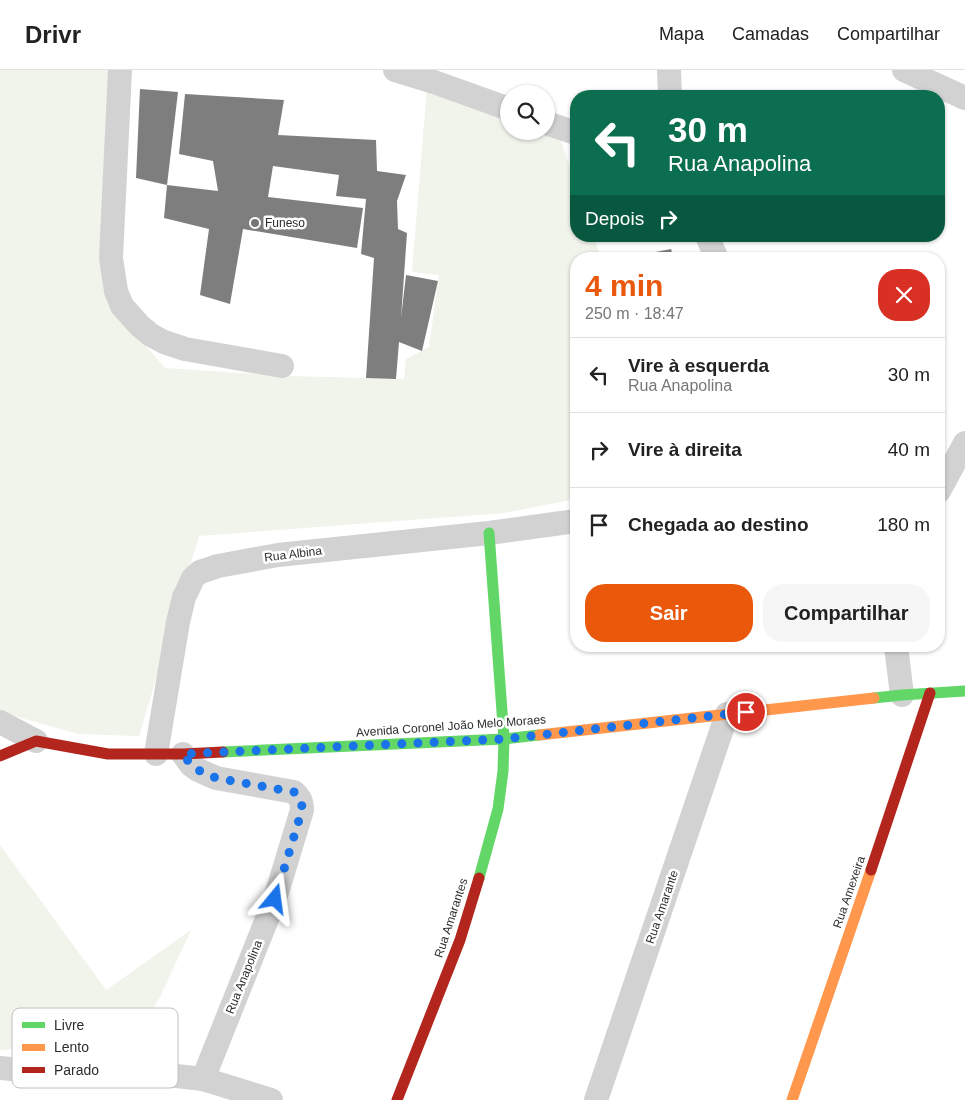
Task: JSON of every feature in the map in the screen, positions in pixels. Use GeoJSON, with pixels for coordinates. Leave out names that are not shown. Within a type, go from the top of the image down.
{"type":"FeatureCollection","features":[{"type":"Feature","properties":{"kind":"street"},"geometry":{"type":"LineString","coordinates":[[120,70],[111,258],[116,291],[122,306],[140,326],[164,342],[185,349],[282,366]]}},
{"type":"Feature","properties":{"kind":"street"},"geometry":{"type":"LineString","coordinates":[[395,70],[500,106]]}},
{"type":"Feature","properties":{"kind":"street"},"geometry":{"type":"LineString","coordinates":[[669,70],[670,90]]}},
{"type":"Feature","properties":{"kind":"street"},"geometry":{"type":"LineString","coordinates":[[904,70],[965,98]]}},
{"type":"Feature","properties":{"kind":"street"},"geometry":{"type":"LineString","coordinates":[[555,126],[570,131]]}},
{"type":"Feature","properties":{"kind":"street"},"geometry":{"type":"LineString","coordinates":[[945,480],[965,443]]}},
{"type":"Feature","properties":{"kind":"street","name":"Rua Albina"},"geometry":{"type":"LineString","coordinates":[[156,754],[178,622],[184,597],[193,578],[200,572],[218,566],[278,555],[489,533],[570,522]]}},
{"type":"Feature","properties":{"kind":"street","name":"Rua Amarantes"},"geometry":{"type":"LineString","coordinates":[[397,1100],[460,940],[498,809],[503,771],[504,739],[489,533]]}},
{"type":"Feature","properties":{"kind":"street"},"geometry":{"type":"LineString","coordinates":[[897,652],[902,695]]}},
{"type":"Feature","properties":{"kind":"street","name":"Avenida Coronel João Melo Moraes"},"geometry":{"type":"LineString","coordinates":[[36,741],[108,754],[183,754],[504,739],[902,695],[965,691]]}},
{"type":"Feature","properties":{"kind":"street","name":"Rua Amexeira"},"geometry":{"type":"LineString","coordinates":[[792,1100],[854,922],[930,693]]}},
{"type":"Feature","properties":{"kind":"street","name":"Rua Amarante"},"geometry":{"type":"LineString","coordinates":[[596,1100],[727,714]]}},
{"type":"Feature","properties":{"kind":"street"},"geometry":{"type":"LineString","coordinates":[[0,722],[36,741]]}},
{"type":"Feature","properties":{"kind":"street"},"geometry":{"type":"LineString","coordinates":[[0,756],[36,741]]}},
{"type":"Feature","properties":{"kind":"street","name":"Rua Anapolina"},"geometry":{"type":"LineString","coordinates":[[183,754],[191,765],[216,778],[294,792],[300,797],[302,802],[302,810],[275,899],[203,1079]]}},
{"type":"Feature","properties":{"kind":"street"},"geometry":{"type":"LineString","coordinates":[[178,1076],[203,1079],[271,1100]]}},
{"type":"Feature","properties":{"kind":"shaded area"},"geometry":{"type":"Polygon","coordinates":[[[0,70],[116,70],[110,304],[165,368],[287,376],[404,379],[406,359],[429,347],[439,275],[412,272],[427,87],[500,110],[500,140],[555,140],[555,129],[557,129],[570,167],[570,242],[596,242],[599,252],[570,252],[570,500],[504,513],[199,536],[139,736],[78,734],[0,712],[0,70]]]}},
{"type":"Feature","properties":{"kind":"shaded area"},"geometry":{"type":"Polygon","coordinates":[[[0,845],[106,990],[191,930],[153,1008],[12,1008],[12,1049],[0,1050],[0,845]]]}},
{"type":"Feature","properties":{"kind":"building"},"geometry":{"type":"Polygon","coordinates":[[[140,89],[178,92],[167,185],[136,178],[140,89]]]}},
{"type":"Feature","properties":{"kind":"building"},"geometry":{"type":"Polygon","coordinates":[[[185,94],[284,100],[278,135],[376,140],[377,171],[406,175],[397,201],[398,229],[407,233],[401,318],[406,275],[438,281],[422,351],[399,342],[396,379],[366,378],[374,258],[361,254],[366,199],[336,196],[339,175],[273,166],[268,197],[363,208],[357,248],[243,229],[230,304],[200,295],[209,229],[164,218],[167,185],[218,191],[213,161],[179,154],[185,94]]]}},
{"type":"Feature","properties":{"kind":"building"},"geometry":{"type":"Polygon","coordinates":[[[671,249],[672,252],[656,252],[671,249]]]}},
{"type":"Feature","properties":{"kind":"traffic: fast"},"geometry":{"type":"LineString","coordinates":[[479,878],[498,809],[503,771],[504,739],[489,533]]}},
{"type":"Feature","properties":{"kind":"traffic: fast"},"geometry":{"type":"LineString","coordinates":[[874,698],[965,691]]}},
{"type":"Feature","properties":{"kind":"traffic: fast"},"geometry":{"type":"LineString","coordinates":[[223,752],[504,739],[539,735]]}},
{"type":"Feature","properties":{"kind":"traffic: slow"},"geometry":{"type":"LineString","coordinates":[[539,735],[874,698]]}},
{"type":"Feature","properties":{"kind":"traffic: slow"},"geometry":{"type":"LineString","coordinates":[[792,1100],[871,870]]}},
{"type":"Feature","properties":{"kind":"traffic: jam"},"geometry":{"type":"LineString","coordinates":[[871,870],[930,693]]}},
{"type":"Feature","properties":{"kind":"traffic: jam"},"geometry":{"type":"LineString","coordinates":[[0,756],[36,741],[108,754],[223,752]]}},
{"type":"Feature","properties":{"kind":"traffic: jam"},"geometry":{"type":"LineString","coordinates":[[397,1100],[460,940],[479,878]]}},
{"type":"Feature","properties":{"kind":"place","name":"Funeso"},"geometry":{"type":"Point","coordinates":[255,223]}},
{"type":"Feature","properties":{"kind":"route"},"geometry":{"type":"LineString","coordinates":[[275,899],[302,810],[300,797],[294,792],[216,778],[191,765],[183,754],[504,739],[746,712]]}}]}
